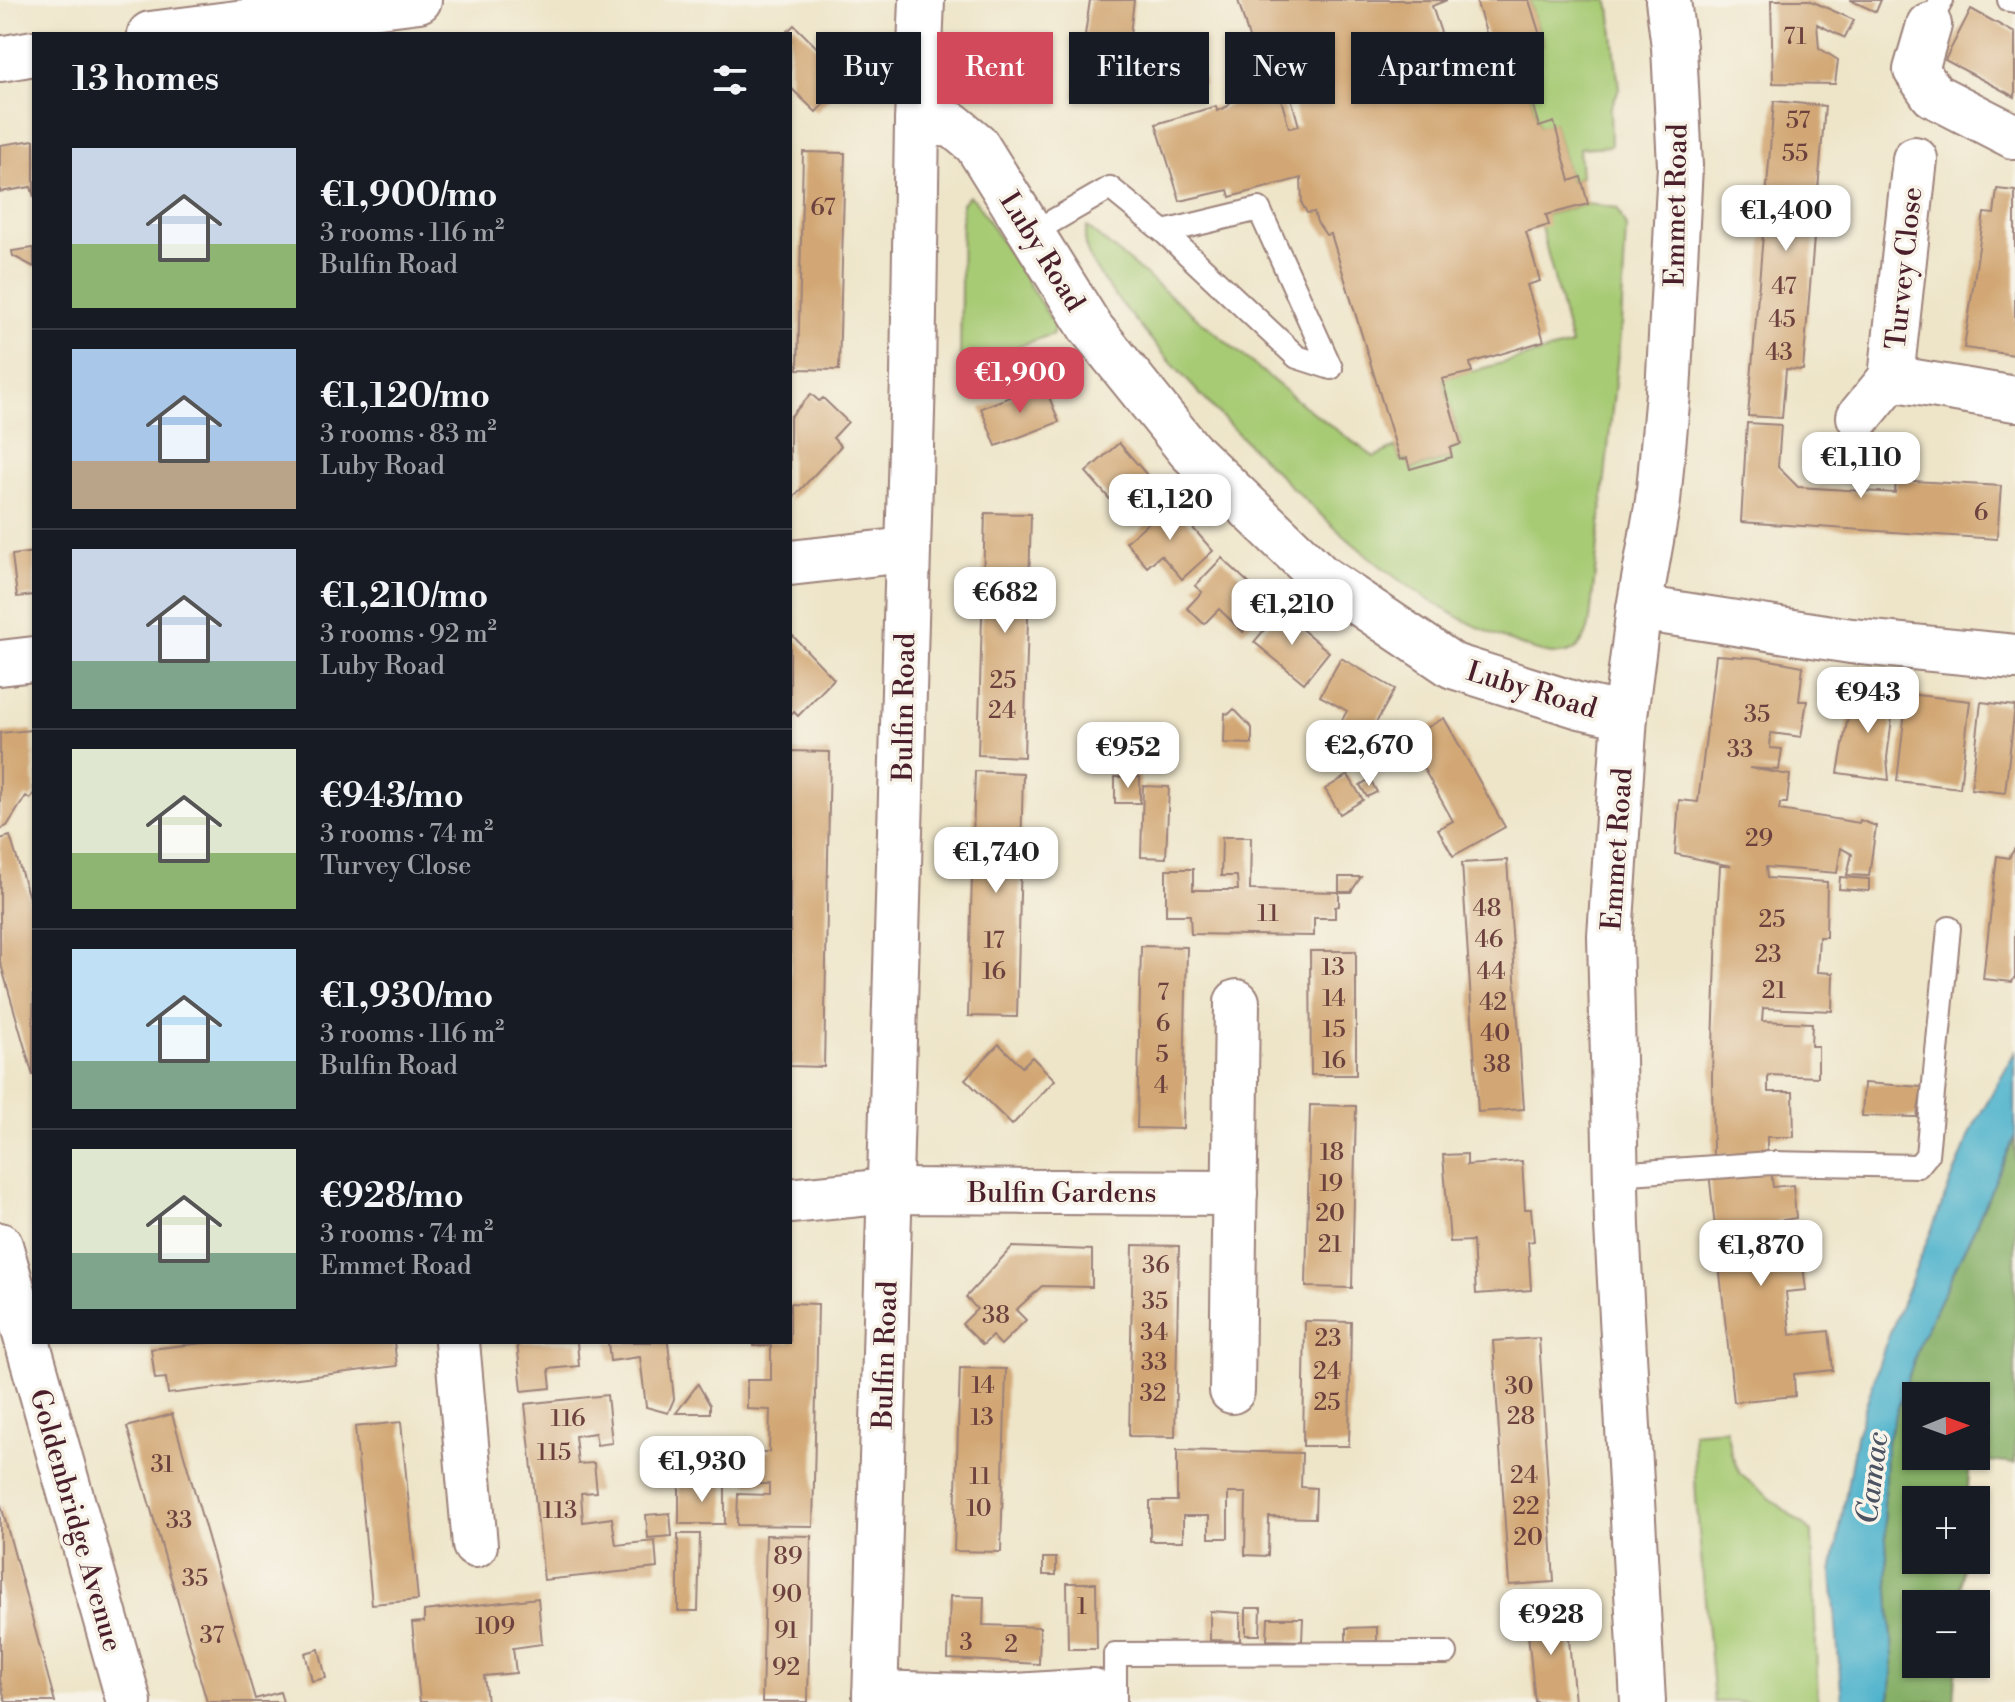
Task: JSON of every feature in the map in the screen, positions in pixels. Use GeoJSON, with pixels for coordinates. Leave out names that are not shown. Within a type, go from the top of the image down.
{"type":"FeatureCollection","features":[{"type":"Feature","properties":{"kind":"street"},"geometry":{"type":"LineString","coordinates":[[148,0],[152,32]]}},
{"type":"Feature","properties":{"kind":"street"},"geometry":{"type":"LineString","coordinates":[[168,32],[419,0]]}},
{"type":"Feature","properties":{"kind":"street","name":"Bulfin Road"},"geometry":{"type":"LineString","coordinates":[[875,1698],[922,0]]}},
{"type":"Feature","properties":{"kind":"street","name":"Emmet Road"},"geometry":{"type":"LineString","coordinates":[[1643,1702],[1616,1174],[1610,936],[1625,716],[1639,608],[1658,501],[1668,393],[1680,166],[1674,47],[1668,0]]}},
{"type":"Feature","properties":{"kind":"street"},"geometry":{"type":"LineString","coordinates":[[1935,13],[1916,70],[1933,95],[2015,137]]}},
{"type":"Feature","properties":{"kind":"street"},"geometry":{"type":"LineString","coordinates":[[0,59],[32,53]]}},
{"type":"Feature","properties":{"kind":"street","name":"Luby Road"},"geometry":{"type":"LineString","coordinates":[[917,122],[953,125],[976,144],[1090,327],[1190,451],[1321,577],[1453,666],[1580,706],[1625,716]]}},
{"type":"Feature","properties":{"kind":"street","name":"Turvey Close"},"geometry":{"type":"LineString","coordinates":[[1859,417],[1891,378],[1915,159]]}},
{"type":"Feature","properties":{"kind":"street","name":"Turvey Close"},"geometry":{"type":"LineString","coordinates":[[1891,378],[2015,399]]}},
{"type":"Feature","properties":{"kind":"street"},"geometry":{"type":"LineString","coordinates":[[792,563],[906,550]]}},
{"type":"Feature","properties":{"kind":"street"},"geometry":{"type":"LineString","coordinates":[[1639,608],[1851,641],[2015,657]]}},
{"type":"Feature","properties":{"kind":"street"},"geometry":{"type":"LineString","coordinates":[[0,663],[32,659]]}},
{"type":"Feature","properties":{"kind":"street"},"geometry":{"type":"LineString","coordinates":[[1232,1391],[1237,1002]]}},
{"type":"Feature","properties":{"kind":"street","name":"Bulfin Gardens"},"geometry":{"type":"LineString","coordinates":[[792,1201],[889,1191],[1235,1193]]}},
{"type":"Feature","properties":{"kind":"street","name":"Goldenbridge Avenue"},"geometry":{"type":"LineString","coordinates":[[0,1245],[129,1702]]}},
{"type":"Feature","properties":{"kind":"street"},"geometry":{"type":"LineString","coordinates":[[457,1344],[475,1545]]}},
{"type":"Feature","properties":{"kind":"street"},"geometry":{"type":"LineString","coordinates":[[875,1698],[1104,1696]]}},
{"type":"Feature","properties":{"kind":"lane"},"geometry":{"type":"LineString","coordinates":[[1032,233],[1110,188],[1164,232],[1297,357],[1331,368],[1259,209],[1164,232]]}},
{"type":"Feature","properties":{"kind":"lane"},"geometry":{"type":"LineString","coordinates":[[1616,1174],[1771,1163],[1918,1166],[1927,1155],[1949,928]]}},
{"type":"Feature","properties":{"kind":"lane"},"geometry":{"type":"LineString","coordinates":[[1104,1696],[1115,1654],[1446,1653]]}},
{"type":"Feature","properties":{"kind":"green space"},"geometry":{"type":"Polygon","coordinates":[[[1529,0],[1608,0],[1619,89],[1610,109],[1611,146],[1579,148],[1581,177],[1570,181],[1554,123],[1539,127],[1533,104],[1544,104],[1544,32],[1539,32],[1529,0]]]}},
{"type":"Feature","properties":{"kind":"green space"},"geometry":{"type":"Polygon","coordinates":[[[969,196],[975,200],[1054,324],[1053,334],[960,366],[962,203],[969,196]]]}},
{"type":"Feature","properties":{"kind":"green space"},"geometry":{"type":"Polygon","coordinates":[[[1588,204],[1617,208],[1626,227],[1621,325],[1590,620],[1580,645],[1562,654],[1540,652],[1515,643],[1445,610],[1351,542],[1267,463],[1173,365],[1102,279],[1085,243],[1087,227],[1304,406],[1374,457],[1396,447],[1400,460],[1407,458],[1411,469],[1451,458],[1450,448],[1461,444],[1442,379],[1571,345],[1541,227],[1546,215],[1588,204]]]}},
{"type":"Feature","properties":{"kind":"green space"},"geometry":{"type":"Polygon","coordinates":[[[2015,1136],[2015,1464],[1990,1461],[1990,1382],[1907,1382],[1921,1339],[2015,1136]]]}},
{"type":"Feature","properties":{"kind":"green space"},"geometry":{"type":"Polygon","coordinates":[[[1902,1396],[1902,1470],[1969,1470],[1968,1486],[1902,1486],[1902,1574],[1962,1574],[1961,1590],[1902,1590],[1902,1678],[1956,1678],[1954,1702],[1890,1702],[1893,1658],[1884,1508],[1886,1444],[1902,1396]]]}},
{"type":"Feature","properties":{"kind":"green space"},"geometry":{"type":"Polygon","coordinates":[[[1726,1429],[1740,1474],[1812,1532],[1818,1702],[1714,1702],[1693,1432],[1726,1429]]]}},
{"type":"Feature","properties":{"kind":"water","name":"Camac"},"geometry":{"type":"Polygon","coordinates":[[[2015,1052],[2015,1136],[1921,1339],[1907,1382],[1902,1382],[1902,1396],[1886,1444],[1884,1508],[1893,1658],[1890,1702],[1842,1702],[1832,1573],[1856,1436],[1884,1348],[1973,1127],[2015,1052]]]}},
{"type":"Feature","properties":{"kind":"building"},"geometry":{"type":"Polygon","coordinates":[[[1090,0],[1134,0],[1130,32],[1085,32],[1090,0]]]}},
{"type":"Feature","properties":{"kind":"building"},"geometry":{"type":"Polygon","coordinates":[[[1238,0],[1447,0],[1432,6],[1441,32],[1351,32],[1351,104],[1533,104],[1539,127],[1554,122],[1570,181],[1581,177],[1588,204],[1546,215],[1549,225],[1526,232],[1540,281],[1527,285],[1544,341],[1470,363],[1472,372],[1442,379],[1461,444],[1450,448],[1452,457],[1410,469],[1407,458],[1400,460],[1331,234],[1326,235],[1314,212],[1307,213],[1302,204],[1301,178],[1230,197],[1228,190],[1180,201],[1156,124],[1216,106],[1217,111],[1229,104],[1282,104],[1289,128],[1299,126],[1293,104],[1335,104],[1335,32],[1247,32],[1238,0]]]}},
{"type":"Feature","properties":{"kind":"building"},"geometry":{"type":"Polygon","coordinates":[[[1476,0],[1529,0],[1539,32],[1486,32],[1476,0]]]}},
{"type":"Feature","properties":{"kind":"building"},"geometry":{"type":"Polygon","coordinates":[[[1771,0],[1809,0],[1854,20],[1845,38],[1817,24],[1819,48],[1838,60],[1835,84],[1773,83],[1771,0]]]}},
{"type":"Feature","properties":{"kind":"building"},"geometry":{"type":"Polygon","coordinates":[[[1850,0],[1881,0],[1876,12],[1850,0]]]}},
{"type":"Feature","properties":{"kind":"building"},"geometry":{"type":"Polygon","coordinates":[[[1971,9],[2015,33],[2015,97],[1945,60],[1971,9]]]}},
{"type":"Feature","properties":{"kind":"building"},"geometry":{"type":"Polygon","coordinates":[[[794,25],[816,47],[816,104],[824,104],[816,112],[792,89],[792,32],[787,32],[794,25]]]}},
{"type":"Feature","properties":{"kind":"building"},"geometry":{"type":"Polygon","coordinates":[[[1774,101],[1825,106],[1803,370],[1786,369],[1782,418],[1748,416],[1774,101]]]}},
{"type":"Feature","properties":{"kind":"building"},"geometry":{"type":"Polygon","coordinates":[[[32,140],[32,190],[31,187],[0,192],[0,145],[32,140]]]}},
{"type":"Feature","properties":{"kind":"building"},"geometry":{"type":"Polygon","coordinates":[[[803,152],[845,153],[839,370],[798,369],[803,152]]]}},
{"type":"Feature","properties":{"kind":"building"},"geometry":{"type":"Polygon","coordinates":[[[1997,189],[2015,191],[2015,355],[1964,348],[1984,213],[1994,214],[1997,189]]]}},
{"type":"Feature","properties":{"kind":"building"},"geometry":{"type":"Polygon","coordinates":[[[32,248],[32,266],[13,256],[12,251],[32,248]]]}},
{"type":"Feature","properties":{"kind":"building"},"geometry":{"type":"Polygon","coordinates":[[[1044,384],[1059,422],[996,446],[981,408],[1044,384]]]}},
{"type":"Feature","properties":{"kind":"building"},"geometry":{"type":"Polygon","coordinates":[[[811,394],[819,401],[823,398],[848,422],[833,438],[841,446],[792,499],[792,415],[811,394]]]}},
{"type":"Feature","properties":{"kind":"building"},"geometry":{"type":"Polygon","coordinates":[[[1747,423],[1781,425],[1778,467],[1798,487],[1895,493],[1896,480],[2001,486],[1997,539],[1741,522],[1747,423]]]}},
{"type":"Feature","properties":{"kind":"building"},"geometry":{"type":"Polygon","coordinates":[[[1119,443],[1161,491],[1128,520],[1086,472],[1119,443]]]}},
{"type":"Feature","properties":{"kind":"building"},"geometry":{"type":"Polygon","coordinates":[[[1171,503],[1213,551],[1182,579],[1161,555],[1147,567],[1126,542],[1171,503]]]}},
{"type":"Feature","properties":{"kind":"building"},"geometry":{"type":"Polygon","coordinates":[[[985,513],[1031,514],[1024,757],[978,755],[985,513]]]}},
{"type":"Feature","properties":{"kind":"building"},"geometry":{"type":"Polygon","coordinates":[[[32,552],[32,595],[17,597],[12,555],[32,552]]]}},
{"type":"Feature","properties":{"kind":"building"},"geometry":{"type":"Polygon","coordinates":[[[1222,558],[1270,603],[1243,632],[1219,609],[1204,624],[1187,608],[1202,592],[1195,586],[1222,558]]]}},
{"type":"Feature","properties":{"kind":"building"},"geometry":{"type":"Polygon","coordinates":[[[1280,611],[1329,652],[1304,683],[1254,642],[1280,611]]]}},
{"type":"Feature","properties":{"kind":"building"},"geometry":{"type":"Polygon","coordinates":[[[792,635],[834,679],[798,716],[794,712],[792,714],[792,635]]]}},
{"type":"Feature","properties":{"kind":"building"},"geometry":{"type":"Polygon","coordinates":[[[1716,655],[1759,658],[1803,666],[1799,701],[1807,701],[1801,737],[1771,733],[1770,748],[1782,749],[1779,770],[1749,768],[1790,775],[1787,803],[1780,803],[1779,810],[1859,823],[1860,820],[1876,826],[1869,876],[1847,875],[1852,854],[1841,848],[1837,873],[1766,867],[1767,878],[1827,882],[1826,937],[1819,937],[1817,972],[1833,973],[1832,1011],[1763,1008],[1762,1021],[1812,1023],[1811,1046],[1818,1046],[1818,1077],[1768,1075],[1768,1092],[1793,1092],[1794,1137],[1767,1137],[1767,1155],[1713,1155],[1712,1075],[1720,866],[1731,866],[1675,854],[1679,800],[1698,802],[1716,655]]]}},
{"type":"Feature","properties":{"kind":"building"},"geometry":{"type":"Polygon","coordinates":[[[1341,658],[1395,689],[1364,744],[1337,729],[1347,711],[1320,696],[1341,658]]]}},
{"type":"Feature","properties":{"kind":"building"},"geometry":{"type":"Polygon","coordinates":[[[1853,688],[1895,694],[1887,758],[1889,780],[1838,773],[1853,688]]]}},
{"type":"Feature","properties":{"kind":"building"},"geometry":{"type":"Polygon","coordinates":[[[1907,694],[1970,701],[1960,788],[1897,781],[1907,694]]]}},
{"type":"Feature","properties":{"kind":"building"},"geometry":{"type":"Polygon","coordinates":[[[1981,702],[2015,706],[2005,793],[1971,789],[1981,702]]]}},
{"type":"Feature","properties":{"kind":"building"},"geometry":{"type":"Polygon","coordinates":[[[1234,709],[1252,728],[1252,744],[1224,743],[1225,713],[1229,714],[1234,709]]]}},
{"type":"Feature","properties":{"kind":"building"},"geometry":{"type":"Polygon","coordinates":[[[1444,718],[1505,827],[1453,856],[1438,829],[1453,821],[1407,739],[1444,718]]]}},
{"type":"Feature","properties":{"kind":"building"},"geometry":{"type":"Polygon","coordinates":[[[32,730],[32,796],[30,799],[26,796],[7,826],[0,829],[0,733],[32,730]]]}},
{"type":"Feature","properties":{"kind":"building"},"geometry":{"type":"Polygon","coordinates":[[[792,751],[830,752],[824,1067],[792,1066],[792,751]]]}},
{"type":"Feature","properties":{"kind":"building"},"geometry":{"type":"Polygon","coordinates":[[[975,771],[1023,773],[1017,1017],[968,1016],[975,771]]]}},
{"type":"Feature","properties":{"kind":"building"},"geometry":{"type":"Polygon","coordinates":[[[1348,775],[1363,800],[1340,814],[1325,789],[1348,775]]]}},
{"type":"Feature","properties":{"kind":"building"},"geometry":{"type":"Polygon","coordinates":[[[1115,777],[1140,777],[1140,803],[1115,803],[1115,777]]]}},
{"type":"Feature","properties":{"kind":"building"},"geometry":{"type":"Polygon","coordinates":[[[1370,779],[1377,792],[1367,797],[1360,785],[1370,779]]]}},
{"type":"Feature","properties":{"kind":"building"},"geometry":{"type":"Polygon","coordinates":[[[1143,786],[1169,787],[1166,858],[1141,857],[1143,786]]]}},
{"type":"Feature","properties":{"kind":"building"},"geometry":{"type":"Polygon","coordinates":[[[10,836],[32,908],[32,1073],[0,961],[0,839],[10,836]]]}},
{"type":"Feature","properties":{"kind":"building"},"geometry":{"type":"Polygon","coordinates":[[[1222,837],[1251,837],[1250,890],[1339,892],[1335,918],[1314,918],[1314,936],[1191,934],[1190,915],[1166,915],[1166,869],[1193,869],[1193,890],[1238,890],[1237,876],[1221,876],[1222,837]]]}},
{"type":"Feature","properties":{"kind":"building"},"geometry":{"type":"Polygon","coordinates":[[[2015,848],[2015,977],[2012,982],[1983,979],[1997,856],[2009,858],[2015,848]]]}},
{"type":"Feature","properties":{"kind":"building"},"geometry":{"type":"Polygon","coordinates":[[[1507,860],[1524,1109],[1478,1112],[1462,863],[1507,860]]]}},
{"type":"Feature","properties":{"kind":"building"},"geometry":{"type":"Polygon","coordinates":[[[1339,877],[1361,877],[1351,892],[1339,892],[1339,877]]]}},
{"type":"Feature","properties":{"kind":"building"},"geometry":{"type":"Polygon","coordinates":[[[1840,877],[1869,879],[1869,891],[1839,889],[1840,877]]]}},
{"type":"Feature","properties":{"kind":"building"},"geometry":{"type":"Polygon","coordinates":[[[1141,946],[1187,947],[1183,1129],[1137,1128],[1141,946]]]}},
{"type":"Feature","properties":{"kind":"building"},"geometry":{"type":"Polygon","coordinates":[[[1310,951],[1356,951],[1356,1075],[1311,1075],[1310,951]]]}},
{"type":"Feature","properties":{"kind":"building"},"geometry":{"type":"Polygon","coordinates":[[[999,1044],[1022,1067],[1032,1057],[1055,1080],[1012,1125],[965,1079],[999,1044]]]}},
{"type":"Feature","properties":{"kind":"building"},"geometry":{"type":"Polygon","coordinates":[[[1864,1083],[1922,1087],[1917,1117],[1862,1116],[1864,1083]]]}},
{"type":"Feature","properties":{"kind":"building"},"geometry":{"type":"Polygon","coordinates":[[[1310,1105],[1356,1106],[1352,1288],[1306,1287],[1310,1105]]]}},
{"type":"Feature","properties":{"kind":"building"},"geometry":{"type":"Polygon","coordinates":[[[1467,1154],[1467,1165],[1522,1161],[1525,1209],[1531,1209],[1534,1241],[1528,1242],[1531,1290],[1476,1294],[1473,1241],[1450,1242],[1443,1155],[1467,1154]]]}},
{"type":"Feature","properties":{"kind":"building"},"geometry":{"type":"Polygon","coordinates":[[[1771,1170],[1773,1187],[1793,1185],[1796,1218],[1777,1221],[1779,1242],[1782,1259],[1802,1257],[1806,1290],[1786,1292],[1790,1335],[1829,1331],[1833,1370],[1794,1374],[1795,1396],[1734,1402],[1709,1172],[1771,1170]]]}},
{"type":"Feature","properties":{"kind":"building"},"geometry":{"type":"Polygon","coordinates":[[[1133,1245],[1179,1246],[1175,1437],[1129,1436],[1133,1245]]]}},
{"type":"Feature","properties":{"kind":"building"},"geometry":{"type":"Polygon","coordinates":[[[1012,1247],[1092,1250],[1092,1287],[1042,1286],[1016,1310],[1026,1320],[1001,1345],[992,1336],[983,1345],[962,1324],[977,1309],[966,1297],[1012,1247]]]}},
{"type":"Feature","properties":{"kind":"building"},"geometry":{"type":"Polygon","coordinates":[[[792,1303],[818,1304],[813,1526],[737,1525],[738,1494],[769,1495],[769,1484],[747,1484],[748,1452],[769,1452],[770,1410],[747,1409],[747,1380],[771,1380],[771,1346],[754,1346],[792,1344],[792,1303]]]}},
{"type":"Feature","properties":{"kind":"building"},"geometry":{"type":"Polygon","coordinates":[[[1305,1321],[1351,1322],[1349,1446],[1303,1446],[1305,1321]]]}},
{"type":"Feature","properties":{"kind":"building"},"geometry":{"type":"Polygon","coordinates":[[[1539,1338],[1554,1582],[1509,1585],[1493,1341],[1539,1338]]]}},
{"type":"Feature","properties":{"kind":"building"},"geometry":{"type":"Polygon","coordinates":[[[195,1344],[394,1344],[397,1366],[168,1394],[166,1378],[155,1379],[151,1349],[195,1344]]]}},
{"type":"Feature","properties":{"kind":"building"},"geometry":{"type":"Polygon","coordinates":[[[517,1344],[577,1344],[579,1366],[549,1369],[551,1388],[522,1391],[517,1344]]]}},
{"type":"Feature","properties":{"kind":"building"},"geometry":{"type":"Polygon","coordinates":[[[608,1344],[668,1344],[674,1399],[668,1413],[646,1407],[640,1357],[610,1361],[608,1344]]]}},
{"type":"Feature","properties":{"kind":"building"},"geometry":{"type":"Polygon","coordinates":[[[960,1368],[1006,1369],[1001,1552],[954,1551],[960,1368]]]}},
{"type":"Feature","properties":{"kind":"building"},"geometry":{"type":"Polygon","coordinates":[[[698,1384],[710,1405],[710,1413],[676,1413],[698,1384]]]}},
{"type":"Feature","properties":{"kind":"building"},"geometry":{"type":"Polygon","coordinates":[[[607,1395],[612,1443],[597,1445],[595,1433],[575,1436],[578,1464],[594,1463],[597,1492],[581,1493],[583,1522],[612,1518],[616,1545],[655,1541],[657,1568],[544,1580],[525,1404],[607,1395]]]}},
{"type":"Feature","properties":{"kind":"building"},"geometry":{"type":"Polygon","coordinates":[[[172,1414],[255,1699],[280,1692],[283,1702],[207,1702],[127,1427],[172,1414]]]}},
{"type":"Feature","properties":{"kind":"building"},"geometry":{"type":"Polygon","coordinates":[[[401,1422],[418,1600],[372,1604],[355,1427],[401,1422]]]}},
{"type":"Feature","properties":{"kind":"building"},"geometry":{"type":"Polygon","coordinates":[[[1177,1450],[1302,1453],[1301,1487],[1316,1488],[1315,1518],[1269,1517],[1268,1556],[1245,1555],[1246,1493],[1228,1493],[1228,1538],[1209,1538],[1209,1516],[1183,1516],[1183,1541],[1150,1541],[1150,1501],[1177,1501],[1177,1450]]]}},
{"type":"Feature","properties":{"kind":"building"},"geometry":{"type":"Polygon","coordinates":[[[678,1451],[690,1451],[689,1480],[676,1479],[678,1451]]]}},
{"type":"Feature","properties":{"kind":"building"},"geometry":{"type":"Polygon","coordinates":[[[679,1483],[725,1483],[725,1524],[679,1524],[679,1483]]]}},
{"type":"Feature","properties":{"kind":"building"},"geometry":{"type":"Polygon","coordinates":[[[0,1505],[55,1702],[6,1702],[4,1696],[0,1680],[0,1505]]]}},
{"type":"Feature","properties":{"kind":"building"},"geometry":{"type":"Polygon","coordinates":[[[670,1513],[672,1536],[648,1538],[646,1515],[670,1513]]]}},
{"type":"Feature","properties":{"kind":"building"},"geometry":{"type":"Polygon","coordinates":[[[678,1534],[700,1534],[698,1611],[678,1611],[678,1534]]]}},
{"type":"Feature","properties":{"kind":"building"},"geometry":{"type":"Polygon","coordinates":[[[766,1535],[811,1536],[808,1702],[762,1702],[766,1535]]]}},
{"type":"Feature","properties":{"kind":"building"},"geometry":{"type":"Polygon","coordinates":[[[1043,1558],[1056,1558],[1056,1575],[1043,1575],[1043,1558]]]}},
{"type":"Feature","properties":{"kind":"building"},"geometry":{"type":"Polygon","coordinates":[[[1067,1583],[1096,1583],[1097,1649],[1068,1649],[1067,1583]]]}},
{"type":"Feature","properties":{"kind":"building"},"geometry":{"type":"Polygon","coordinates":[[[950,1596],[984,1597],[983,1625],[1040,1627],[1039,1664],[948,1659],[950,1596]]]}},
{"type":"Feature","properties":{"kind":"building"},"geometry":{"type":"Polygon","coordinates":[[[538,1598],[542,1644],[513,1648],[516,1673],[484,1676],[487,1702],[420,1702],[412,1623],[424,1622],[424,1611],[538,1598]]]}},
{"type":"Feature","properties":{"kind":"building"},"geometry":{"type":"Polygon","coordinates":[[[1246,1608],[1261,1608],[1260,1635],[1246,1635],[1246,1608]]]}},
{"type":"Feature","properties":{"kind":"building"},"geometry":{"type":"Polygon","coordinates":[[[1566,1609],[1575,1702],[1535,1702],[1526,1614],[1566,1609]]]}},
{"type":"Feature","properties":{"kind":"building"},"geometry":{"type":"Polygon","coordinates":[[[1210,1611],[1240,1613],[1240,1641],[1210,1640],[1210,1611]]]}},
{"type":"Feature","properties":{"kind":"building"},"geometry":{"type":"Polygon","coordinates":[[[1268,1618],[1303,1618],[1302,1641],[1267,1640],[1268,1618]]]}},
{"type":"Feature","properties":{"kind":"building"},"geometry":{"type":"Polygon","coordinates":[[[1377,1627],[1377,1641],[1346,1642],[1346,1628],[1377,1627]]]}},
{"type":"Feature","properties":{"kind":"building"},"geometry":{"type":"Polygon","coordinates":[[[319,1649],[326,1678],[312,1681],[305,1653],[319,1649]]]}}]}
